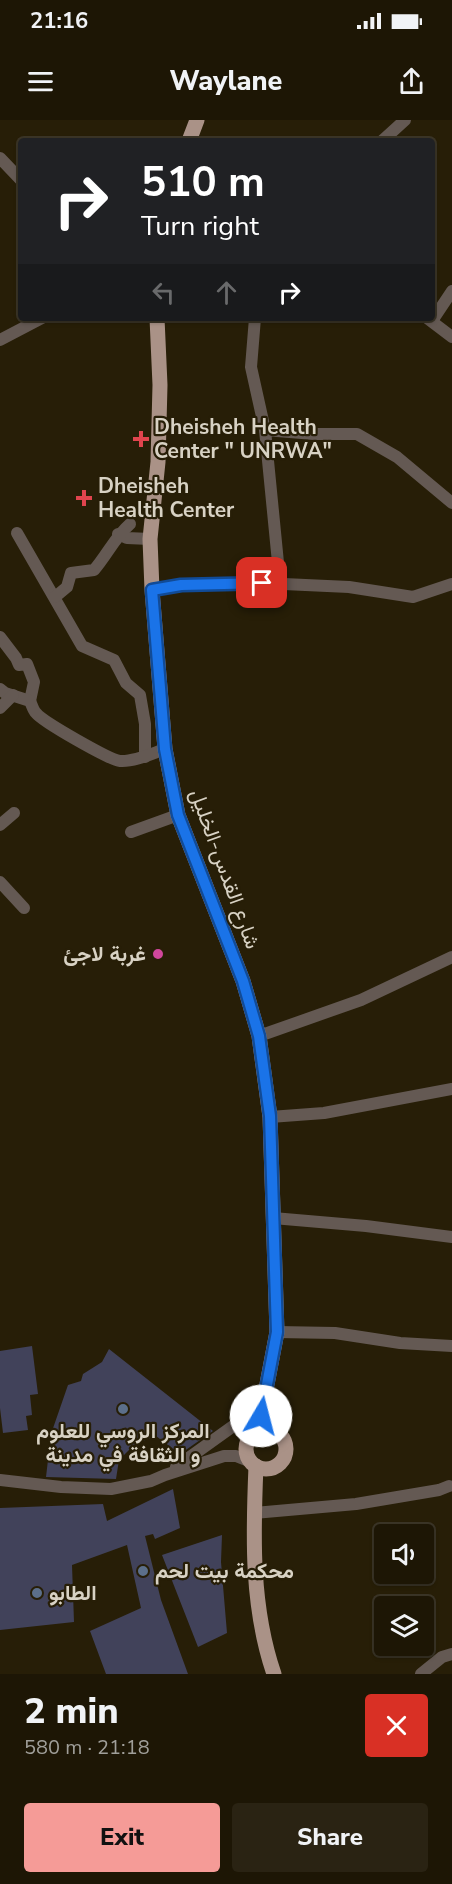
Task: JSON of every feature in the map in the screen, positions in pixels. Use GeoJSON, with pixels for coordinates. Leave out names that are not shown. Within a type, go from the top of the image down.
{"type":"FeatureCollection","features":[{"type":"Feature","properties":{"kind":"main road"},"geometry":{"type":"LineString","coordinates":[[190,138],[196,120]]}},
{"type":"Feature","properties":{"kind":"main road","name":"شارع القدس-الخليل"},"geometry":{"type":"LineString","coordinates":[[157,321],[160,396],[158,462],[150,539],[165,749],[178,815],[243,981],[259,1036],[270,1116],[277,1332],[258,1431]]}},
{"type":"Feature","properties":{"kind":"main road"},"geometry":{"type":"LineString","coordinates":[[268,1429],[279,1434],[286,1445],[286,1451],[280,1462],[269,1468],[254,1464],[248,1457],[247,1443],[250,1437],[258,1431],[268,1429]]}},
{"type":"Feature","properties":{"kind":"main road"},"geometry":{"type":"LineString","coordinates":[[254,1464],[255,1585],[261,1625],[273,1674]]}},
{"type":"Feature","properties":{"kind":"street"},"geometry":{"type":"LineString","coordinates":[[385,138],[405,120]]}},
{"type":"Feature","properties":{"kind":"street"},"geometry":{"type":"LineString","coordinates":[[0,158],[18,177]]}},
{"type":"Feature","properties":{"kind":"street"},"geometry":{"type":"LineString","coordinates":[[435,312],[452,291]]}},
{"type":"Feature","properties":{"kind":"street"},"geometry":{"type":"LineString","coordinates":[[0,340],[36,321]]}},
{"type":"Feature","properties":{"kind":"street"},"geometry":{"type":"LineString","coordinates":[[255,321],[251,367],[265,430],[280,583]]}},
{"type":"Feature","properties":{"kind":"street"},"geometry":{"type":"LineString","coordinates":[[430,321],[452,337]]}},
{"type":"Feature","properties":{"kind":"street"},"geometry":{"type":"LineString","coordinates":[[265,430],[314,434],[357,434],[397,457],[452,503]]}},
{"type":"Feature","properties":{"kind":"street"},"geometry":{"type":"LineString","coordinates":[[55,597],[67,587],[71,573],[94,570],[118,534],[130,524]]}},
{"type":"Feature","properties":{"kind":"street"},"geometry":{"type":"LineString","coordinates":[[17,533],[82,646],[114,660],[126,683],[140,695],[145,724],[145,757]]}},
{"type":"Feature","properties":{"kind":"street"},"geometry":{"type":"LineString","coordinates":[[118,534],[127,538],[150,539]]}},
{"type":"Feature","properties":{"kind":"street"},"geometry":{"type":"LineString","coordinates":[[152,590],[181,585],[280,583],[349,587],[413,597],[452,584]]}},
{"type":"Feature","properties":{"kind":"street"},"geometry":{"type":"LineString","coordinates":[[0,637],[19,665],[27,664],[34,682],[30,701],[36,713],[56,730],[72,735],[89,747],[119,761],[145,757],[165,749]]}},
{"type":"Feature","properties":{"kind":"street"},"geometry":{"type":"LineString","coordinates":[[0,689],[30,701]]}},
{"type":"Feature","properties":{"kind":"street"},"geometry":{"type":"LineString","coordinates":[[0,708],[13,695]]}},
{"type":"Feature","properties":{"kind":"street"},"geometry":{"type":"LineString","coordinates":[[0,825],[14,813]]}},
{"type":"Feature","properties":{"kind":"street"},"geometry":{"type":"LineString","coordinates":[[131,832],[178,815]]}},
{"type":"Feature","properties":{"kind":"street"},"geometry":{"type":"LineString","coordinates":[[0,882],[24,908]]}},
{"type":"Feature","properties":{"kind":"street"},"geometry":{"type":"LineString","coordinates":[[259,1036],[361,1000],[452,957]]}},
{"type":"Feature","properties":{"kind":"street"},"geometry":{"type":"LineString","coordinates":[[270,1116],[324,1113],[452,1089]]}},
{"type":"Feature","properties":{"kind":"street"},"geometry":{"type":"LineString","coordinates":[[273,1218],[366,1226],[452,1237]]}},
{"type":"Feature","properties":{"kind":"street"},"geometry":{"type":"LineString","coordinates":[[277,1332],[335,1333],[400,1343],[452,1346]]}},
{"type":"Feature","properties":{"kind":"street"},"geometry":{"type":"LineString","coordinates":[[0,1480],[111,1490],[151,1481],[165,1474],[250,1414],[265,1388]]}},
{"type":"Feature","properties":{"kind":"street"},"geometry":{"type":"LineString","coordinates":[[165,1474],[224,1456],[236,1456],[254,1464]]}},
{"type":"Feature","properties":{"kind":"street"},"geometry":{"type":"LineString","coordinates":[[254,1514],[356,1504],[439,1490],[449,1486]]}},
{"type":"Feature","properties":{"kind":"street"},"geometry":{"type":"LineString","coordinates":[[421,1674],[442,1657],[452,1654]]}},
{"type":"Feature","properties":{"kind":"building"},"geometry":{"type":"Polygon","coordinates":[[[32,1346],[38,1394],[30,1395],[32,1415],[26,1416],[28,1430],[3,1433],[0,1408],[0,1351],[32,1346]]]}},
{"type":"Feature","properties":{"kind":"building","name":"المركز الروسي للعلوم و الثقافة في مدينة"},"geometry":{"type":"Polygon","coordinates":[[[109,1349],[213,1431],[180,1454],[156,1436],[135,1444],[119,1460],[116,1479],[46,1477],[51,1434],[68,1385],[81,1381],[83,1374],[102,1362],[109,1349]]]}},
{"type":"Feature","properties":{"kind":"building"},"geometry":{"type":"Polygon","coordinates":[[[173,1489],[180,1528],[155,1539],[153,1534],[145,1536],[161,1600],[188,1674],[106,1674],[90,1631],[141,1608],[127,1545],[72,1565],[74,1622],[0,1630],[0,1508],[103,1504],[107,1521],[173,1489]]]}},
{"type":"Feature","properties":{"kind":"building"},"geometry":{"type":"Polygon","coordinates":[[[222,1535],[221,1562],[227,1633],[198,1647],[162,1555],[222,1535]]]}},
{"type":"Feature","properties":{"kind":"place","name":"Dheisheh Health Center \" UNRWA\""},"geometry":{"type":"Point","coordinates":[141,439]}},
{"type":"Feature","properties":{"kind":"place","name":"Dheisheh Health Center"},"geometry":{"type":"Point","coordinates":[84,498]}},
{"type":"Feature","properties":{"kind":"place","name":"غربة لاجئ"},"geometry":{"type":"Point","coordinates":[158,954]}},
{"type":"Feature","properties":{"kind":"place","name":"المركز الروسي للعلوم و الثقافة في مدينة"},"geometry":{"type":"Point","coordinates":[123,1409]}},
{"type":"Feature","properties":{"kind":"place","name":"محكمة بيت لحم"},"geometry":{"type":"Point","coordinates":[143,1571]}},
{"type":"Feature","properties":{"kind":"place","name":"الطابو"},"geometry":{"type":"Point","coordinates":[37,1593]}},
{"type":"Feature","properties":{"kind":"route"},"geometry":{"type":"LineString","coordinates":[[261,1416],[277,1332],[270,1116],[259,1036],[243,981],[178,815],[165,749],[152,590],[181,585],[262,583]]}}]}
